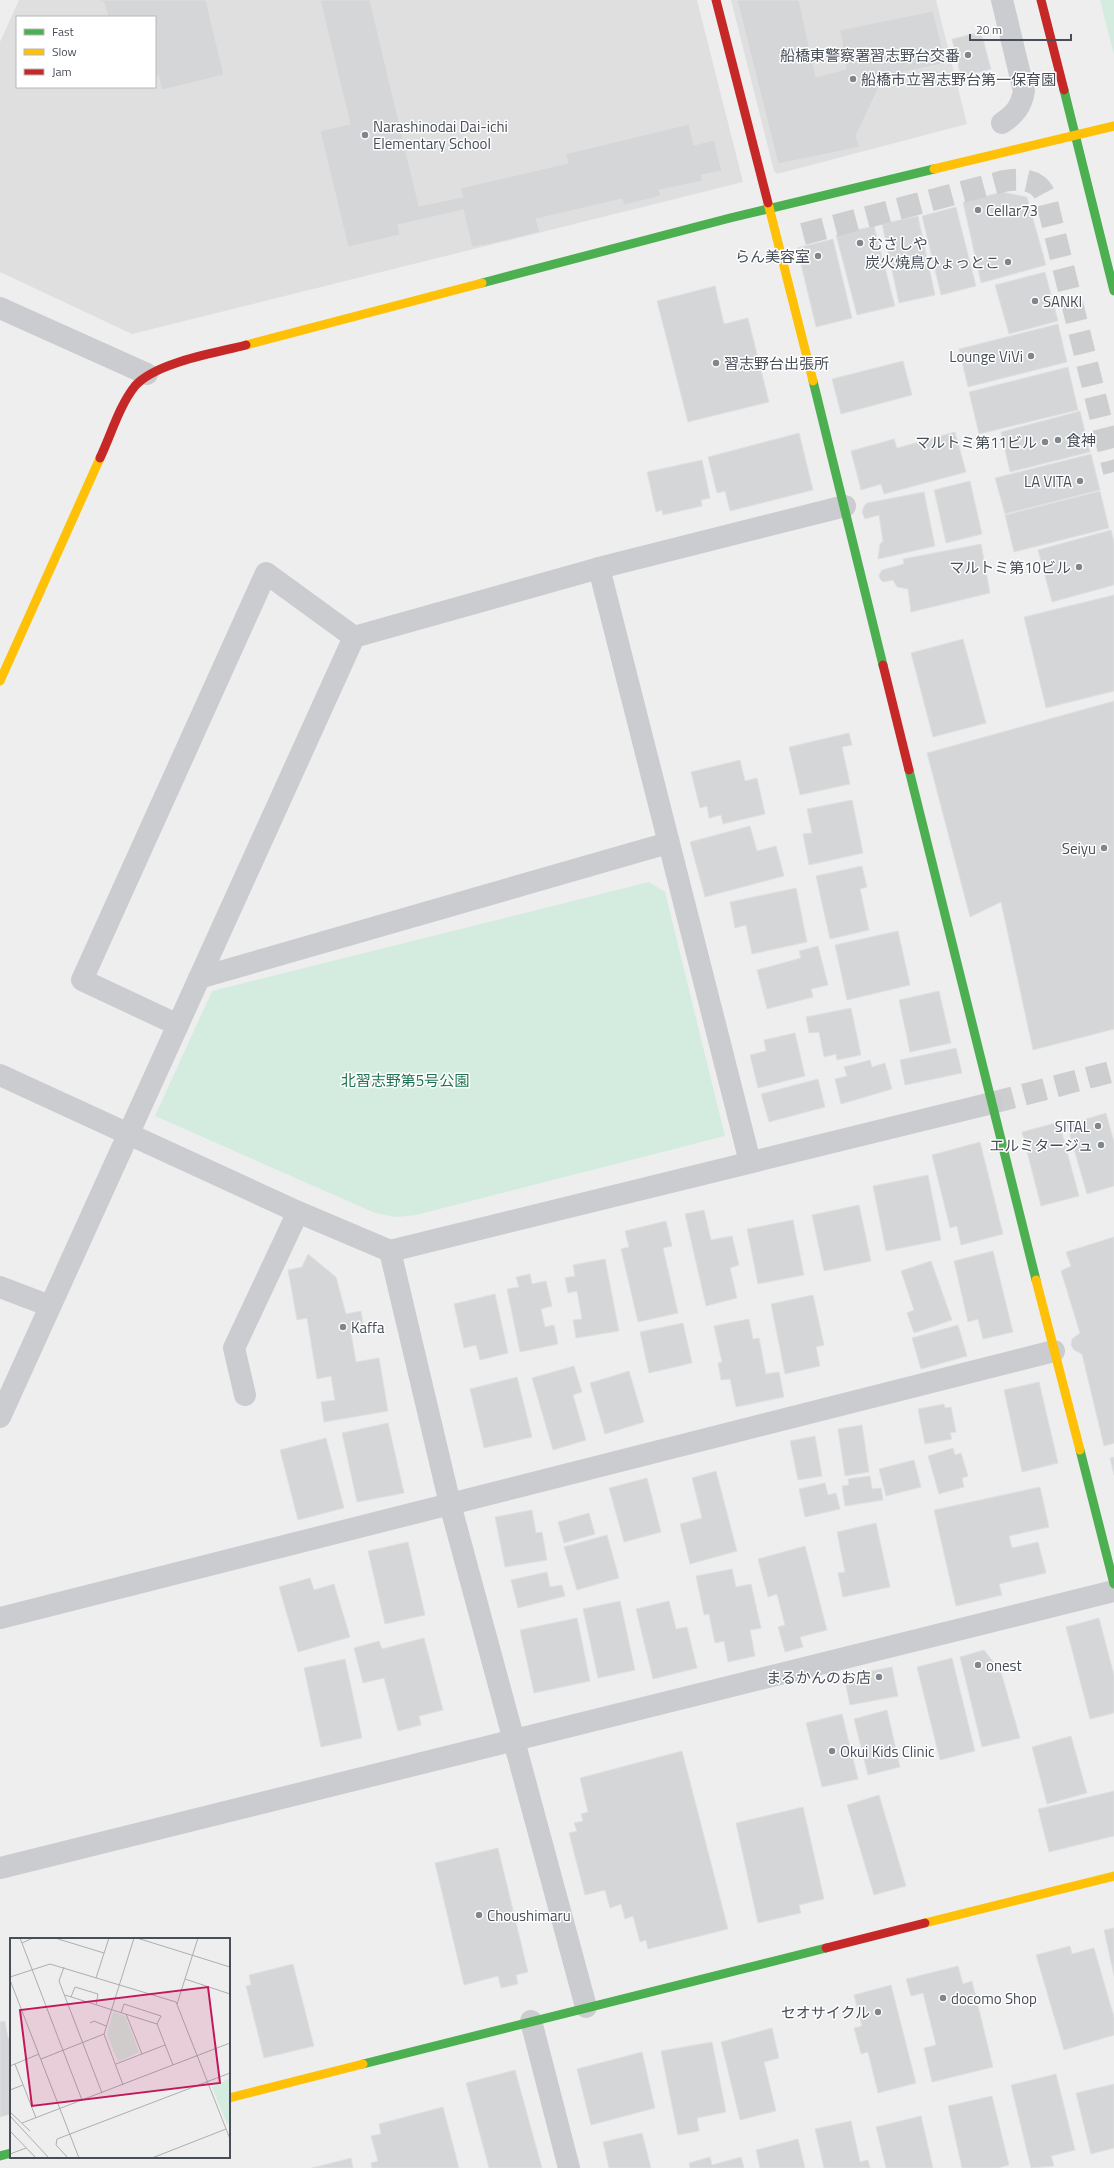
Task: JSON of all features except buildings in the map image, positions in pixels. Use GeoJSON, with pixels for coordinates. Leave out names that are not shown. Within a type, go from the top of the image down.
{"type":"FeatureCollection","features":[{"type":"Feature","properties":{"kind":"street"},"geometry":{"type":"LineString","coordinates":[[716,0],[845,506],[992,1103],[1114,1584]]}},
{"type":"Feature","properties":{"kind":"street"},"geometry":{"type":"LineString","coordinates":[[1002,0],[1024,91],[1023,100],[1015,114],[1002,123]]}},
{"type":"Feature","properties":{"kind":"street"},"geometry":{"type":"LineString","coordinates":[[1041,0],[1114,291]]}},
{"type":"Feature","properties":{"kind":"street"},"geometry":{"type":"LineString","coordinates":[[0,681],[132,388],[147,374],[167,366],[769,208],[1114,126]]}},
{"type":"Feature","properties":{"kind":"street"},"geometry":{"type":"LineString","coordinates":[[0,308],[147,374]]}},
{"type":"Feature","properties":{"kind":"street"},"geometry":{"type":"LineString","coordinates":[[0,1417],[354,637],[599,568],[845,506]]}},
{"type":"Feature","properties":{"kind":"street"},"geometry":{"type":"LineString","coordinates":[[599,568],[750,1162]]}},
{"type":"Feature","properties":{"kind":"street"},"geometry":{"type":"LineString","coordinates":[[178,1025],[82,980],[266,573],[354,637]]}},
{"type":"Feature","properties":{"kind":"street"},"geometry":{"type":"LineString","coordinates":[[199,978],[668,843]]}},
{"type":"Feature","properties":{"kind":"street"},"geometry":{"type":"LineString","coordinates":[[0,1075],[298,1212],[390,1251],[992,1103]]}},
{"type":"Feature","properties":{"kind":"street"},"geometry":{"type":"LineString","coordinates":[[245,1395],[234,1348],[298,1212]]}},
{"type":"Feature","properties":{"kind":"street"},"geometry":{"type":"LineString","coordinates":[[390,1251],[450,1504],[512,1740],[586,2008]]}},
{"type":"Feature","properties":{"kind":"street"},"geometry":{"type":"LineString","coordinates":[[0,1287],[50,1306]]}},
{"type":"Feature","properties":{"kind":"street"},"geometry":{"type":"LineString","coordinates":[[0,1618],[1054,1351]]}},
{"type":"Feature","properties":{"kind":"street"},"geometry":{"type":"LineString","coordinates":[[0,1868],[1114,1591]]}},
{"type":"Feature","properties":{"kind":"street"},"geometry":{"type":"LineString","coordinates":[[230,2098],[531,2021],[1114,1876]]}},
{"type":"Feature","properties":{"kind":"street"},"geometry":{"type":"LineString","coordinates":[[531,2021],[569,2168]]}},
{"type":"Feature","properties":{"kind":"street"},"geometry":{"type":"LineString","coordinates":[[0,2156],[10,2153]]}},
{"type":"Feature","properties":{"kind":"shaded area","name":"Narashinodai Dai-ichi Elementary School"},"geometry":{"type":"Polygon","coordinates":[[[19,0],[697,0],[743,182],[132,334],[0,272],[0,42],[19,0]]]}},
{"type":"Feature","properties":{"kind":"shaded area","name":"船橋市立習志野台第一保育園"},"geometry":{"type":"Polygon","coordinates":[[[731,0],[936,0],[967,124],[777,174],[774,171],[731,0]]]}},
{"type":"Feature","properties":{"kind":"green space"},"geometry":{"type":"Polygon","coordinates":[[[1100,0],[1114,0],[1114,55],[1100,0]]]}},
{"type":"Feature","properties":{"kind":"green space","name":"北習志野第5号公園"},"geometry":{"type":"Polygon","coordinates":[[[649,882],[665,892],[725,1136],[416,1215],[396,1217],[375,1213],[155,1116],[212,991],[649,882]]]}},
{"type":"Feature","properties":{"kind":"tunnel"},"geometry":{"type":"LineString","coordinates":[[803,234],[1004,181],[1023,180],[1034,183],[1039,187],[1046,198],[1114,472]]}},
{"type":"Feature","properties":{"kind":"tunnel"},"geometry":{"type":"LineString","coordinates":[[992,1103],[1114,1071]]}},
{"type":"Feature","properties":{"kind":"traffic: fast"},"geometry":{"type":"LineString","coordinates":[[1064,90],[1114,291]]}},
{"type":"Feature","properties":{"kind":"traffic: fast"},"geometry":{"type":"LineString","coordinates":[[482,283],[730,218],[934,169]]}},
{"type":"Feature","properties":{"kind":"traffic: fast"},"geometry":{"type":"LineString","coordinates":[[813,381],[883,665]]}},
{"type":"Feature","properties":{"kind":"traffic: fast"},"geometry":{"type":"LineString","coordinates":[[909,770],[1036,1280]]}},
{"type":"Feature","properties":{"kind":"traffic: fast"},"geometry":{"type":"LineString","coordinates":[[1080,1450],[1114,1584]]}},
{"type":"Feature","properties":{"kind":"traffic: fast"},"geometry":{"type":"LineString","coordinates":[[363,2064],[826,1948]]}},
{"type":"Feature","properties":{"kind":"traffic: fast"},"geometry":{"type":"LineString","coordinates":[[0,2156],[10,2153]]}},
{"type":"Feature","properties":{"kind":"traffic: slow"},"geometry":{"type":"LineString","coordinates":[[934,169],[1114,126]]}},
{"type":"Feature","properties":{"kind":"traffic: slow"},"geometry":{"type":"LineString","coordinates":[[768,203],[813,381]]}},
{"type":"Feature","properties":{"kind":"traffic: slow"},"geometry":{"type":"LineString","coordinates":[[246,345],[482,283]]}},
{"type":"Feature","properties":{"kind":"traffic: slow"},"geometry":{"type":"LineString","coordinates":[[0,681],[100,458]]}},
{"type":"Feature","properties":{"kind":"traffic: slow"},"geometry":{"type":"LineString","coordinates":[[1036,1280],[1080,1450]]}},
{"type":"Feature","properties":{"kind":"traffic: slow"},"geometry":{"type":"LineString","coordinates":[[925,1923],[1114,1876]]}},
{"type":"Feature","properties":{"kind":"traffic: slow"},"geometry":{"type":"LineString","coordinates":[[230,2098],[363,2064]]}},
{"type":"Feature","properties":{"kind":"traffic: jam"},"geometry":{"type":"LineString","coordinates":[[716,0],[768,203]]}},
{"type":"Feature","properties":{"kind":"traffic: jam"},"geometry":{"type":"LineString","coordinates":[[1041,0],[1064,90]]}},
{"type":"Feature","properties":{"kind":"traffic: jam"},"geometry":{"type":"LineString","coordinates":[[100,458],[124,402],[135,386],[145,378],[171,365],[203,355],[246,345]]}},
{"type":"Feature","properties":{"kind":"traffic: jam"},"geometry":{"type":"LineString","coordinates":[[883,665],[909,770]]}},
{"type":"Feature","properties":{"kind":"traffic: jam"},"geometry":{"type":"LineString","coordinates":[[826,1948],[925,1923]]}},
{"type":"Feature","properties":{"kind":"place","name":"船橋東警察署習志野台交番"},"geometry":{"type":"Point","coordinates":[968,55]}},
{"type":"Feature","properties":{"kind":"place","name":"船橋市立習志野台第一保育園"},"geometry":{"type":"Point","coordinates":[853,79]}},
{"type":"Feature","properties":{"kind":"place","name":"Narashinodai Dai-ichi Elementary School"},"geometry":{"type":"Point","coordinates":[365,135]}},
{"type":"Feature","properties":{"kind":"place","name":"Cellar73"},"geometry":{"type":"Point","coordinates":[978,210]}},
{"type":"Feature","properties":{"kind":"place","name":"むさしや"},"geometry":{"type":"Point","coordinates":[860,243]}},
{"type":"Feature","properties":{"kind":"place","name":"らん美容室"},"geometry":{"type":"Point","coordinates":[818,256]}},
{"type":"Feature","properties":{"kind":"place","name":"炭火焼鳥ひょっとこ"},"geometry":{"type":"Point","coordinates":[1008,262]}},
{"type":"Feature","properties":{"kind":"place","name":"SANKI"},"geometry":{"type":"Point","coordinates":[1035,301]}},
{"type":"Feature","properties":{"kind":"place","name":"Lounge ViVi"},"geometry":{"type":"Point","coordinates":[1031,356]}},
{"type":"Feature","properties":{"kind":"place","name":"習志野台出張所"},"geometry":{"type":"Point","coordinates":[716,363]}},
{"type":"Feature","properties":{"kind":"place","name":"食神"},"geometry":{"type":"Point","coordinates":[1058,440]}},
{"type":"Feature","properties":{"kind":"place","name":"マルトミ第11ビル"},"geometry":{"type":"Point","coordinates":[1045,442]}},
{"type":"Feature","properties":{"kind":"place","name":"LA VITA"},"geometry":{"type":"Point","coordinates":[1080,481]}},
{"type":"Feature","properties":{"kind":"place","name":"マルトミ第10ビル"},"geometry":{"type":"Point","coordinates":[1079,567]}},
{"type":"Feature","properties":{"kind":"place","name":"Seiyu"},"geometry":{"type":"Point","coordinates":[1104,848]}},
{"type":"Feature","properties":{"kind":"place","name":"SITAL"},"geometry":{"type":"Point","coordinates":[1098,1126]}},
{"type":"Feature","properties":{"kind":"place","name":"エルミタージュ"},"geometry":{"type":"Point","coordinates":[1101,1145]}},
{"type":"Feature","properties":{"kind":"place","name":"Kaffa"},"geometry":{"type":"Point","coordinates":[343,1327]}},
{"type":"Feature","properties":{"kind":"place","name":"onest"},"geometry":{"type":"Point","coordinates":[978,1665]}},
{"type":"Feature","properties":{"kind":"place","name":"まるかんのお店"},"geometry":{"type":"Point","coordinates":[879,1677]}},
{"type":"Feature","properties":{"kind":"place","name":"Okui Kids Clinic"},"geometry":{"type":"Point","coordinates":[832,1751]}},
{"type":"Feature","properties":{"kind":"place","name":"Choushimaru"},"geometry":{"type":"Point","coordinates":[479,1915]}},
{"type":"Feature","properties":{"kind":"place","name":"docomo Shop"},"geometry":{"type":"Point","coordinates":[943,1998]}},
{"type":"Feature","properties":{"kind":"place","name":"セオサイクル"},"geometry":{"type":"Point","coordinates":[878,2012]}}]}
